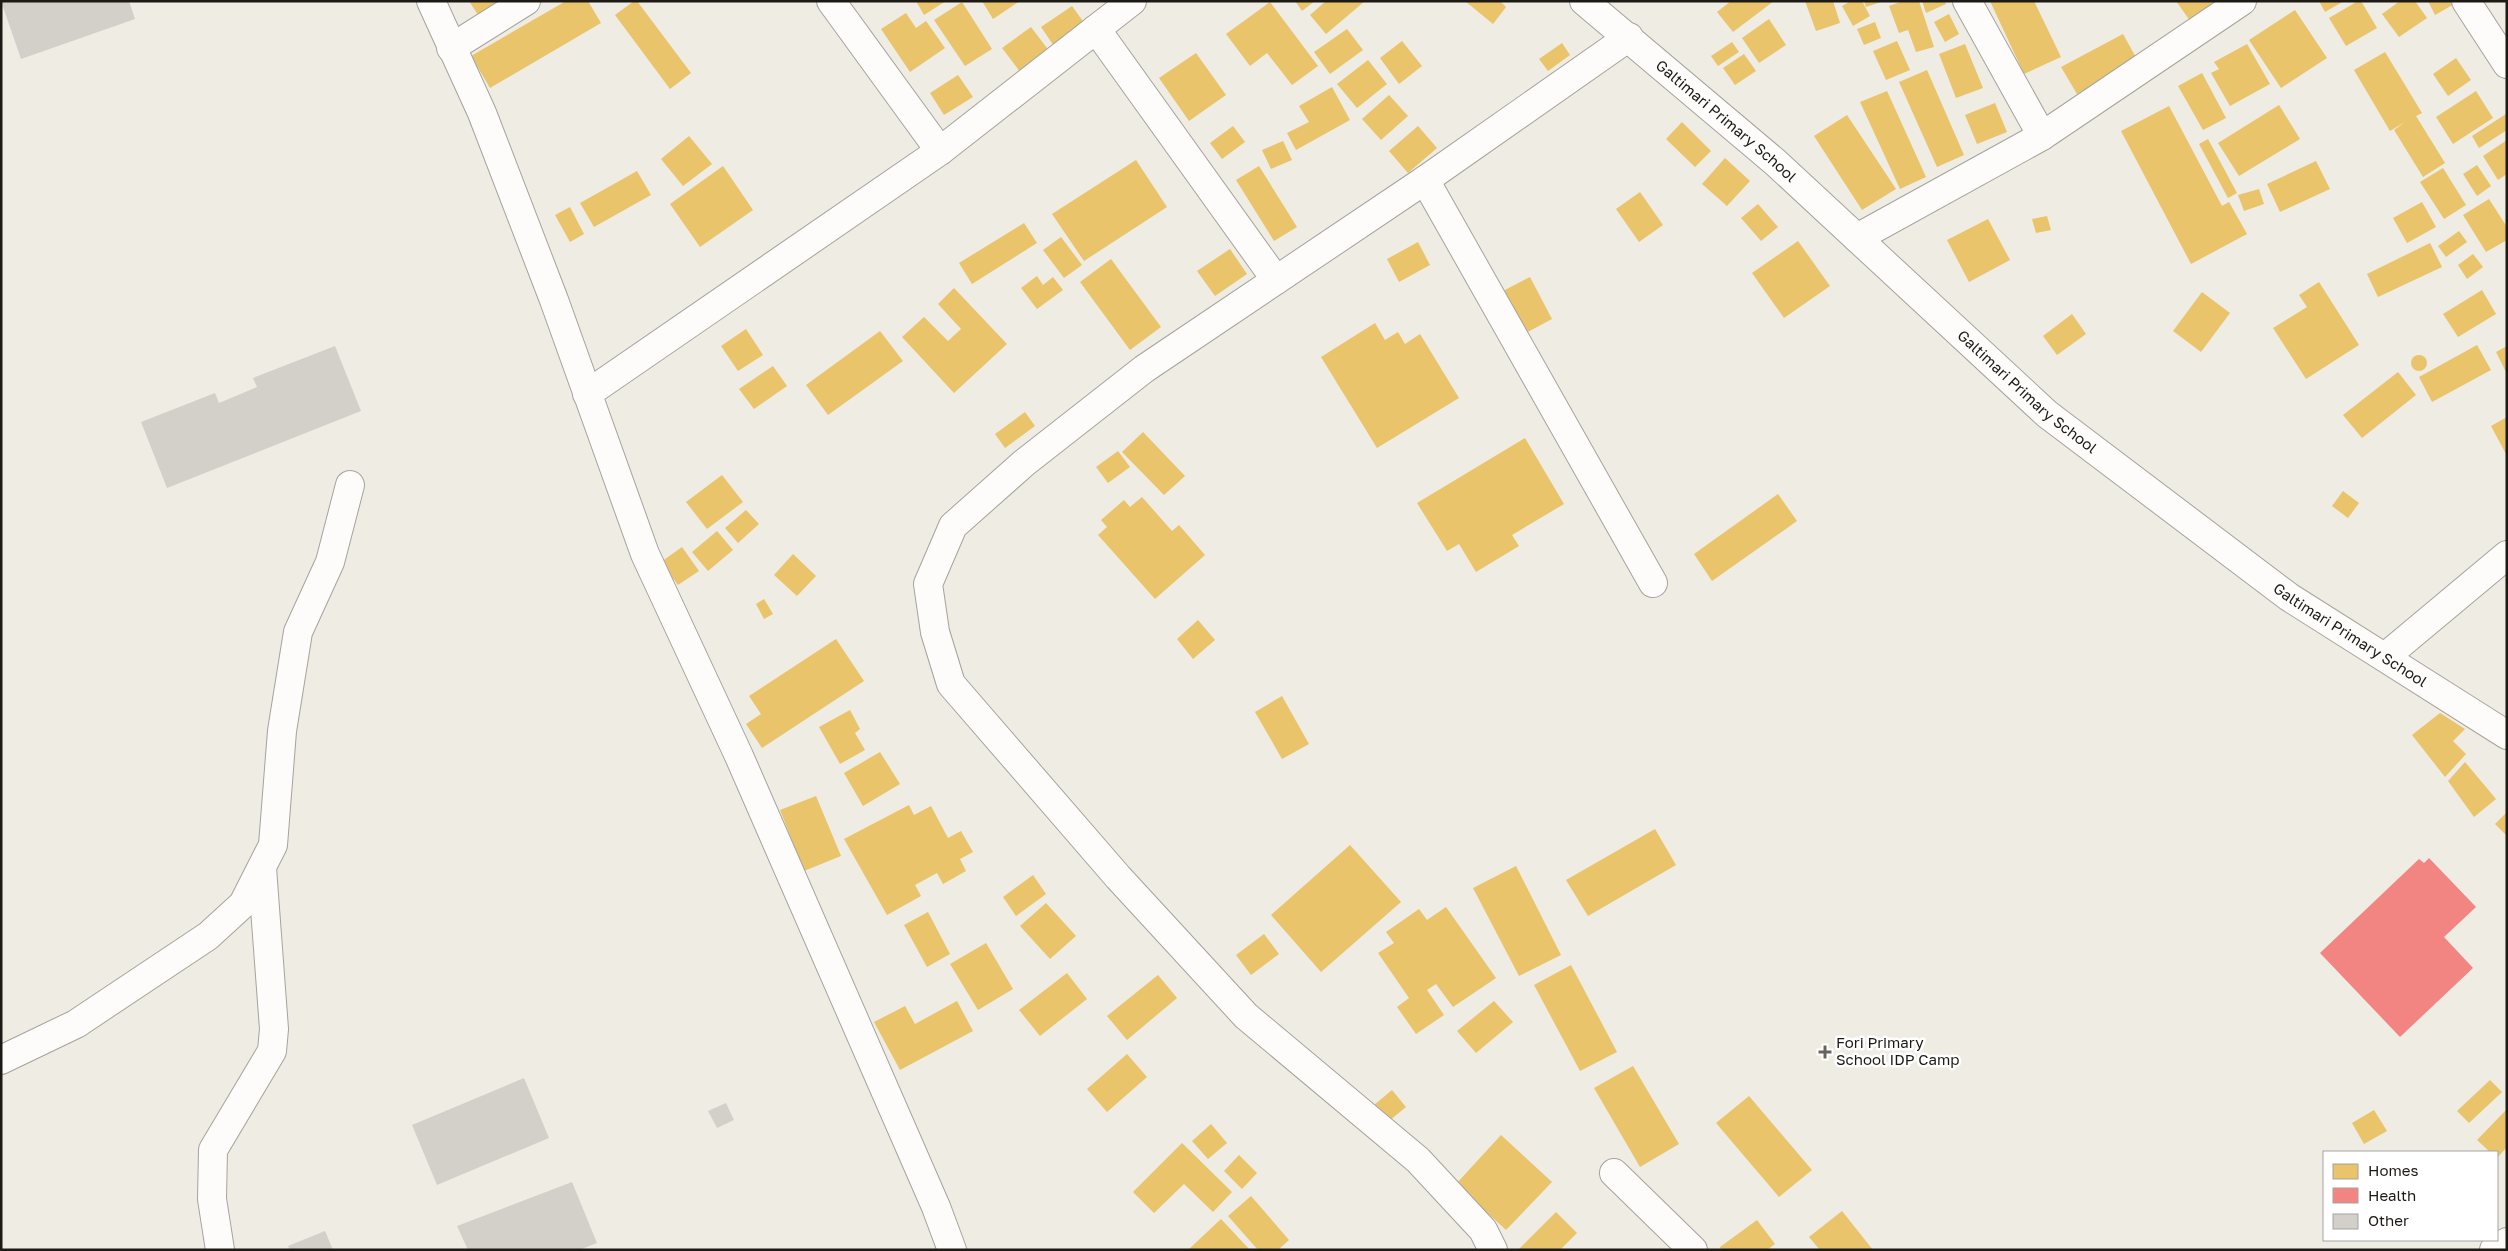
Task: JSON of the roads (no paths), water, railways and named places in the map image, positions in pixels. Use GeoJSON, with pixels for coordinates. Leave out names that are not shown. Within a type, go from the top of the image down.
{"type":"FeatureCollection","features":[{"type":"Feature","properties":{"kind":"street"},"geometry":{"type":"LineString","coordinates":[[432,1],[485,122],[554,300],[646,554],[739,756],[936,1207],[952,1250]]}},
{"type":"Feature","properties":{"kind":"street"},"geometry":{"type":"LineString","coordinates":[[452,48],[526,1]]}},
{"type":"Feature","properties":{"kind":"street"},"geometry":{"type":"LineString","coordinates":[[831,1],[940,151]]}},
{"type":"Feature","properties":{"kind":"street"},"geometry":{"type":"LineString","coordinates":[[587,394],[940,151],[1132,1]]}},
{"type":"Feature","properties":{"kind":"street","name":"Galtimari Primary School"},"geometry":{"type":"LineString","coordinates":[[1584,1],[1775,162],[2047,414],[2289,597],[2507,735]]}},
{"type":"Feature","properties":{"kind":"street"},"geometry":{"type":"LineString","coordinates":[[1967,1],[2042,136]]}},
{"type":"Feature","properties":{"kind":"street"},"geometry":{"type":"LineString","coordinates":[[1857,238],[2042,136],[2242,1]]}},
{"type":"Feature","properties":{"kind":"street"},"geometry":{"type":"LineString","coordinates":[[2466,1],[2507,64]]}},
{"type":"Feature","properties":{"kind":"street"},"geometry":{"type":"LineString","coordinates":[[1096,29],[1276,280]]}},
{"type":"Feature","properties":{"kind":"street"},"geometry":{"type":"LineString","coordinates":[[1493,1250],[1483,1230],[1418,1160],[1246,1016],[1118,877],[951,684],[935,632],[928,584],[953,526],[1024,463],[1144,369],[1425,180],[1629,37]]}},
{"type":"Feature","properties":{"kind":"street"},"geometry":{"type":"LineString","coordinates":[[1425,180],[1653,582]]}},
{"type":"Feature","properties":{"kind":"street"},"geometry":{"type":"LineString","coordinates":[[1,1060],[76,1024],[208,936],[243,904],[273,845],[282,731],[298,632],[330,562],[350,485]]}},
{"type":"Feature","properties":{"kind":"street"},"geometry":{"type":"LineString","coordinates":[[2385,657],[2507,555]]}},
{"type":"Feature","properties":{"kind":"street"},"geometry":{"type":"LineString","coordinates":[[220,1250],[212,1199],[214,1150],[272,1052],[274,1029],[262,868]]}},
{"type":"Feature","properties":{"kind":"street"},"geometry":{"type":"LineString","coordinates":[[1614,1173],[1693,1250]]}},
{"type":"Feature","properties":{"kind":"street"},"geometry":{"type":"LineString","coordinates":[[2494,1250],[2507,1242]]}},
{"type":"Feature","properties":{"kind":"place","name":"Fori Primary School IDP Camp"},"geometry":{"type":"Point","coordinates":[1825,1052]}}]}
